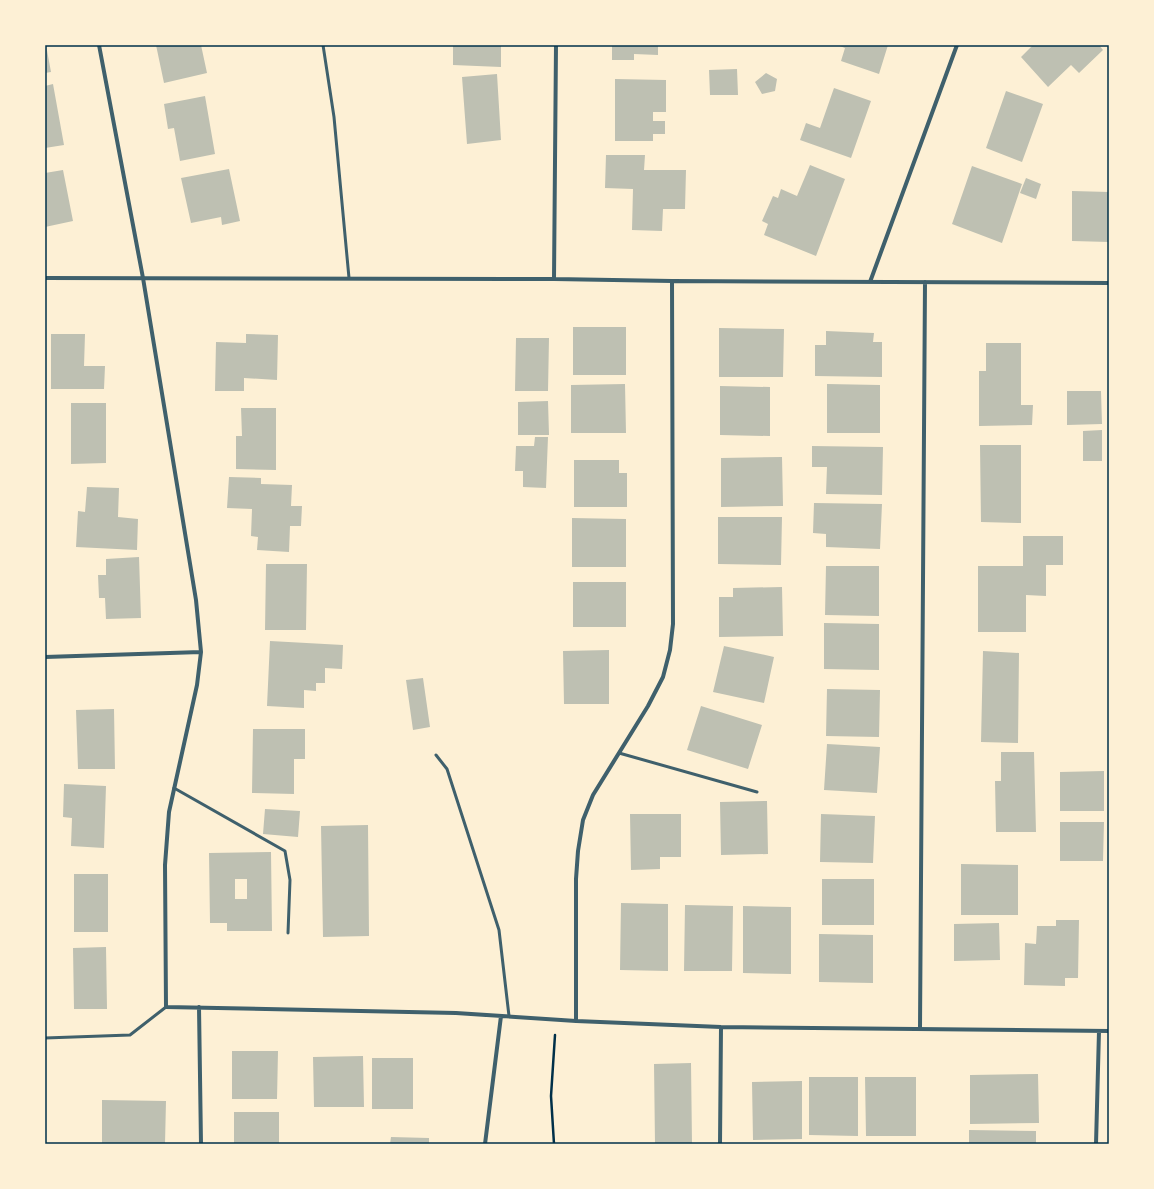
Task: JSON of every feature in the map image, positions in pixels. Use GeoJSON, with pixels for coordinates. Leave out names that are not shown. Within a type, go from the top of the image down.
{"type":"FeatureCollection","features":[{"type":"Feature","properties":{"kind":"street"},"geometry":{"type":"LineString","coordinates":[[99,45],[144,278],[196,600],[201,652],[197,685],[169,812],[165,865],[166,1007],[456,1013],[556,1020],[722,1027],[1109,1031]]}},
{"type":"Feature","properties":{"kind":"street"},"geometry":{"type":"LineString","coordinates":[[554,279],[556,45]]}},
{"type":"Feature","properties":{"kind":"street"},"geometry":{"type":"LineString","coordinates":[[870,282],[957,45]]}},
{"type":"Feature","properties":{"kind":"street"},"geometry":{"type":"LineString","coordinates":[[45,278],[348,278],[1109,283]]}},
{"type":"Feature","properties":{"kind":"street"},"geometry":{"type":"LineString","coordinates":[[576,1021],[576,879],[578,851],[583,820],[593,795],[648,706],[663,677],[670,650],[673,624],[672,281]]}},
{"type":"Feature","properties":{"kind":"street"},"geometry":{"type":"LineString","coordinates":[[920,1029],[925,282]]}},
{"type":"Feature","properties":{"kind":"street"},"geometry":{"type":"LineString","coordinates":[[45,657],[201,652]]}},
{"type":"Feature","properties":{"kind":"street"},"geometry":{"type":"LineString","coordinates":[[199,1007],[201,1144]]}},
{"type":"Feature","properties":{"kind":"street"},"geometry":{"type":"LineString","coordinates":[[485,1144],[501,1016]]}},
{"type":"Feature","properties":{"kind":"street"},"geometry":{"type":"LineString","coordinates":[[720,1144],[722,1027]]}},
{"type":"Feature","properties":{"kind":"street"},"geometry":{"type":"LineString","coordinates":[[1096,1144],[1099,1031]]}},
{"type":"Feature","properties":{"kind":"lane"},"geometry":{"type":"LineString","coordinates":[[323,45],[334,117],[348,278]]}},
{"type":"Feature","properties":{"kind":"lane"},"geometry":{"type":"LineString","coordinates":[[619,753],[757,792]]}},
{"type":"Feature","properties":{"kind":"lane"},"geometry":{"type":"LineString","coordinates":[[436,755],[447,769],[499,930],[509,1016]]}},
{"type":"Feature","properties":{"kind":"lane"},"geometry":{"type":"LineString","coordinates":[[174,788],[285,851],[290,880],[288,933]]}},
{"type":"Feature","properties":{"kind":"lane"},"geometry":{"type":"LineString","coordinates":[[45,1038],[130,1035],[166,1007]]}},
{"type":"Feature","properties":{"kind":"path"},"geometry":{"type":"LineString","coordinates":[[554,1144],[551,1096],[556,1020]]}},
{"type":"Feature","properties":{"kind":"building"},"geometry":{"type":"Polygon","coordinates":[[[45,45],[51,72],[45,73],[45,45]]]}},
{"type":"Feature","properties":{"kind":"building"},"geometry":{"type":"Polygon","coordinates":[[[156,45],[201,45],[207,73],[164,83],[156,45]]]}},
{"type":"Feature","properties":{"kind":"building"},"geometry":{"type":"Polygon","coordinates":[[[453,45],[501,45],[501,67],[453,65],[453,45]]]}},
{"type":"Feature","properties":{"kind":"building"},"geometry":{"type":"Polygon","coordinates":[[[612,45],[658,45],[658,55],[634,54],[634,60],[612,60],[612,45]]]}},
{"type":"Feature","properties":{"kind":"building"},"geometry":{"type":"Polygon","coordinates":[[[837,45],[888,45],[879,74],[841,61],[845,48],[837,45]]]}},
{"type":"Feature","properties":{"kind":"building"},"geometry":{"type":"Polygon","coordinates":[[[1033,45],[1099,45],[1103,50],[1079,73],[1071,65],[1048,87],[1021,57],[1033,45]]]}},
{"type":"Feature","properties":{"kind":"building"},"geometry":{"type":"Polygon","coordinates":[[[737,69],[738,95],[710,95],[709,70],[737,69]]]}},
{"type":"Feature","properties":{"kind":"building"},"geometry":{"type":"Polygon","coordinates":[[[766,73],[777,79],[775,91],[762,94],[755,82],[766,73]]]}},
{"type":"Feature","properties":{"kind":"building"},"geometry":{"type":"Polygon","coordinates":[[[497,74],[501,140],[467,144],[462,77],[497,74]]]}},
{"type":"Feature","properties":{"kind":"building"},"geometry":{"type":"Polygon","coordinates":[[[615,79],[666,80],[666,112],[653,112],[653,121],[665,121],[665,134],[653,134],[653,141],[615,141],[615,79]]]}},
{"type":"Feature","properties":{"kind":"building"},"geometry":{"type":"Polygon","coordinates":[[[53,84],[64,145],[45,148],[45,86],[53,84]]]}},
{"type":"Feature","properties":{"kind":"building"},"geometry":{"type":"Polygon","coordinates":[[[834,88],[871,101],[851,158],[800,140],[806,123],[820,128],[834,88]]]}},
{"type":"Feature","properties":{"kind":"building"},"geometry":{"type":"Polygon","coordinates":[[[1006,91],[1043,104],[1022,162],[986,148],[1006,91]]]}},
{"type":"Feature","properties":{"kind":"building"},"geometry":{"type":"Polygon","coordinates":[[[205,96],[215,154],[180,161],[174,128],[168,129],[164,104],[205,96]]]}},
{"type":"Feature","properties":{"kind":"building"},"geometry":{"type":"Polygon","coordinates":[[[606,155],[645,155],[644,170],[686,170],[685,209],[663,209],[662,231],[632,230],[633,189],[605,188],[606,155]]]}},
{"type":"Feature","properties":{"kind":"building"},"geometry":{"type":"Polygon","coordinates":[[[810,165],[845,179],[816,256],[764,235],[768,224],[762,221],[773,196],[778,198],[781,189],[797,196],[810,165]]]}},
{"type":"Feature","properties":{"kind":"building"},"geometry":{"type":"Polygon","coordinates":[[[972,166],[1022,184],[1002,243],[952,224],[972,166]]]}},
{"type":"Feature","properties":{"kind":"building"},"geometry":{"type":"Polygon","coordinates":[[[229,169],[240,221],[222,225],[221,217],[191,223],[181,178],[229,169]]]}},
{"type":"Feature","properties":{"kind":"building"},"geometry":{"type":"Polygon","coordinates":[[[63,170],[73,221],[45,227],[45,173],[63,170]]]}},
{"type":"Feature","properties":{"kind":"building"},"geometry":{"type":"Polygon","coordinates":[[[1026,178],[1041,184],[1036,199],[1020,193],[1026,178]]]}},
{"type":"Feature","properties":{"kind":"building"},"geometry":{"type":"Polygon","coordinates":[[[1072,191],[1109,192],[1109,242],[1072,241],[1072,191]]]}},
{"type":"Feature","properties":{"kind":"building"},"geometry":{"type":"Polygon","coordinates":[[[573,327],[626,327],[626,375],[573,375],[573,327]]]}},
{"type":"Feature","properties":{"kind":"building"},"geometry":{"type":"Polygon","coordinates":[[[719,328],[784,329],[783,377],[719,377],[719,328]]]}},
{"type":"Feature","properties":{"kind":"building"},"geometry":{"type":"Polygon","coordinates":[[[826,331],[874,333],[873,342],[882,342],[882,377],[815,376],[815,345],[826,345],[826,331]]]}},
{"type":"Feature","properties":{"kind":"building"},"geometry":{"type":"Polygon","coordinates":[[[51,334],[85,334],[84,366],[105,366],[104,389],[51,389],[51,334]]]}},
{"type":"Feature","properties":{"kind":"building"},"geometry":{"type":"Polygon","coordinates":[[[246,334],[278,335],[277,380],[244,378],[244,391],[215,391],[216,342],[246,343],[246,334]]]}},
{"type":"Feature","properties":{"kind":"building"},"geometry":{"type":"Polygon","coordinates":[[[516,338],[549,338],[548,391],[515,391],[516,338]]]}},
{"type":"Feature","properties":{"kind":"building"},"geometry":{"type":"Polygon","coordinates":[[[986,343],[1021,343],[1021,405],[1033,405],[1032,425],[979,426],[979,371],[986,371],[986,343]]]}},
{"type":"Feature","properties":{"kind":"building"},"geometry":{"type":"Polygon","coordinates":[[[625,384],[626,433],[571,433],[571,385],[625,384]]]}},
{"type":"Feature","properties":{"kind":"building"},"geometry":{"type":"Polygon","coordinates":[[[827,384],[880,385],[880,433],[827,433],[827,384]]]}},
{"type":"Feature","properties":{"kind":"building"},"geometry":{"type":"Polygon","coordinates":[[[720,386],[770,387],[770,436],[720,435],[720,386]]]}},
{"type":"Feature","properties":{"kind":"building"},"geometry":{"type":"Polygon","coordinates":[[[1067,391],[1101,391],[1102,424],[1067,425],[1067,391]]]}},
{"type":"Feature","properties":{"kind":"building"},"geometry":{"type":"Polygon","coordinates":[[[548,401],[549,435],[518,435],[518,402],[548,401]]]}},
{"type":"Feature","properties":{"kind":"building"},"geometry":{"type":"Polygon","coordinates":[[[71,403],[106,403],[106,463],[71,464],[71,403]]]}},
{"type":"Feature","properties":{"kind":"building"},"geometry":{"type":"Polygon","coordinates":[[[241,408],[276,408],[276,470],[236,469],[236,436],[242,436],[241,408]]]}},
{"type":"Feature","properties":{"kind":"building"},"geometry":{"type":"Polygon","coordinates":[[[1102,430],[1102,461],[1083,461],[1083,431],[1102,430]]]}},
{"type":"Feature","properties":{"kind":"building"},"geometry":{"type":"Polygon","coordinates":[[[535,437],[548,437],[546,488],[523,487],[523,471],[515,471],[516,446],[534,446],[535,437]]]}},
{"type":"Feature","properties":{"kind":"building"},"geometry":{"type":"Polygon","coordinates":[[[980,445],[1021,445],[1021,523],[981,522],[980,445]]]}},
{"type":"Feature","properties":{"kind":"building"},"geometry":{"type":"Polygon","coordinates":[[[812,446],[883,447],[882,495],[826,494],[827,467],[812,467],[812,446]]]}},
{"type":"Feature","properties":{"kind":"building"},"geometry":{"type":"Polygon","coordinates":[[[782,457],[783,506],[721,507],[721,458],[782,457]]]}},
{"type":"Feature","properties":{"kind":"building"},"geometry":{"type":"Polygon","coordinates":[[[574,460],[619,460],[619,473],[627,473],[627,507],[574,507],[574,460]]]}},
{"type":"Feature","properties":{"kind":"building"},"geometry":{"type":"Polygon","coordinates":[[[229,477],[261,478],[261,484],[292,485],[291,506],[302,506],[301,526],[290,526],[289,552],[257,550],[258,537],[251,536],[252,509],[227,508],[229,477]]]}},
{"type":"Feature","properties":{"kind":"building"},"geometry":{"type":"Polygon","coordinates":[[[87,487],[119,488],[118,517],[138,519],[137,550],[76,547],[78,511],[85,512],[87,487]]]}},
{"type":"Feature","properties":{"kind":"building"},"geometry":{"type":"Polygon","coordinates":[[[814,503],[882,504],[880,549],[826,547],[826,534],[813,533],[814,503]]]}},
{"type":"Feature","properties":{"kind":"building"},"geometry":{"type":"Polygon","coordinates":[[[718,517],[782,517],[781,565],[718,564],[718,517]]]}},
{"type":"Feature","properties":{"kind":"building"},"geometry":{"type":"Polygon","coordinates":[[[572,518],[626,519],[626,567],[572,567],[572,518]]]}},
{"type":"Feature","properties":{"kind":"building"},"geometry":{"type":"Polygon","coordinates":[[[1023,536],[1063,536],[1063,565],[1046,565],[1046,596],[1026,595],[1026,632],[978,632],[978,566],[1023,566],[1023,536]]]}},
{"type":"Feature","properties":{"kind":"building"},"geometry":{"type":"Polygon","coordinates":[[[139,557],[141,618],[106,619],[105,598],[99,598],[98,575],[106,575],[106,559],[139,557]]]}},
{"type":"Feature","properties":{"kind":"building"},"geometry":{"type":"Polygon","coordinates":[[[266,564],[307,564],[306,630],[265,630],[266,564]]]}},
{"type":"Feature","properties":{"kind":"building"},"geometry":{"type":"Polygon","coordinates":[[[826,566],[879,566],[879,616],[825,615],[826,566]]]}},
{"type":"Feature","properties":{"kind":"building"},"geometry":{"type":"Polygon","coordinates":[[[573,582],[626,582],[626,627],[573,627],[573,582]]]}},
{"type":"Feature","properties":{"kind":"building"},"geometry":{"type":"Polygon","coordinates":[[[782,587],[783,636],[719,637],[719,597],[733,597],[733,588],[782,587]]]}},
{"type":"Feature","properties":{"kind":"building"},"geometry":{"type":"Polygon","coordinates":[[[824,623],[879,624],[879,670],[824,669],[824,623]]]}},
{"type":"Feature","properties":{"kind":"building"},"geometry":{"type":"Polygon","coordinates":[[[270,641],[343,645],[342,669],[325,668],[325,683],[316,683],[316,691],[304,690],[304,708],[267,706],[270,641]]]}},
{"type":"Feature","properties":{"kind":"building"},"geometry":{"type":"Polygon","coordinates":[[[724,646],[774,657],[764,703],[713,692],[724,646]]]}},
{"type":"Feature","properties":{"kind":"building"},"geometry":{"type":"Polygon","coordinates":[[[609,650],[609,704],[564,704],[563,651],[609,650]]]}},
{"type":"Feature","properties":{"kind":"building"},"geometry":{"type":"Polygon","coordinates":[[[983,651],[1019,653],[1018,743],[981,742],[983,651]]]}},
{"type":"Feature","properties":{"kind":"building"},"geometry":{"type":"Polygon","coordinates":[[[423,678],[430,727],[413,730],[406,680],[423,678]]]}},
{"type":"Feature","properties":{"kind":"building"},"geometry":{"type":"Polygon","coordinates":[[[827,689],[880,690],[879,737],[826,736],[827,689]]]}},
{"type":"Feature","properties":{"kind":"building"},"geometry":{"type":"Polygon","coordinates":[[[701,706],[762,725],[748,769],[687,750],[701,706]]]}},
{"type":"Feature","properties":{"kind":"building"},"geometry":{"type":"Polygon","coordinates":[[[114,709],[115,769],[78,769],[76,710],[114,709]]]}},
{"type":"Feature","properties":{"kind":"building"},"geometry":{"type":"Polygon","coordinates":[[[253,729],[305,729],[305,759],[294,759],[294,794],[252,793],[253,729]]]}},
{"type":"Feature","properties":{"kind":"building"},"geometry":{"type":"Polygon","coordinates":[[[827,744],[880,747],[877,793],[824,790],[827,744]]]}},
{"type":"Feature","properties":{"kind":"building"},"geometry":{"type":"Polygon","coordinates":[[[1001,752],[1034,752],[1036,832],[996,832],[995,781],[1001,781],[1001,752]]]}},
{"type":"Feature","properties":{"kind":"building"},"geometry":{"type":"Polygon","coordinates":[[[1104,771],[1104,811],[1060,811],[1060,772],[1104,771]]]}},
{"type":"Feature","properties":{"kind":"building"},"geometry":{"type":"Polygon","coordinates":[[[64,784],[106,786],[104,848],[71,846],[72,818],[63,817],[64,784]]]}},
{"type":"Feature","properties":{"kind":"building"},"geometry":{"type":"Polygon","coordinates":[[[767,801],[768,854],[721,855],[720,802],[767,801]]]}},
{"type":"Feature","properties":{"kind":"building"},"geometry":{"type":"Polygon","coordinates":[[[265,809],[300,811],[298,837],[263,834],[265,809]]]}},
{"type":"Feature","properties":{"kind":"building"},"geometry":{"type":"Polygon","coordinates":[[[630,814],[681,814],[681,857],[660,857],[660,869],[631,870],[630,814]]]}},
{"type":"Feature","properties":{"kind":"building"},"geometry":{"type":"Polygon","coordinates":[[[821,814],[875,816],[873,863],[820,862],[821,814]]]}},
{"type":"Feature","properties":{"kind":"building"},"geometry":{"type":"Polygon","coordinates":[[[1060,822],[1104,822],[1103,861],[1060,861],[1060,822]]]}},
{"type":"Feature","properties":{"kind":"building"},"geometry":{"type":"Polygon","coordinates":[[[368,825],[369,936],[323,937],[321,826],[368,825]]]}},
{"type":"Feature","properties":{"kind":"building"},"geometry":{"type":"Polygon","coordinates":[[[271,852],[272,931],[227,931],[227,923],[210,923],[209,853],[271,852]],[[235,879],[235,899],[247,899],[247,879],[235,879]]]}},
{"type":"Feature","properties":{"kind":"building"},"geometry":{"type":"Polygon","coordinates":[[[961,864],[1018,865],[1018,915],[961,915],[961,864]]]}},
{"type":"Feature","properties":{"kind":"building"},"geometry":{"type":"Polygon","coordinates":[[[74,874],[108,874],[108,932],[74,932],[74,874]]]}},
{"type":"Feature","properties":{"kind":"building"},"geometry":{"type":"Polygon","coordinates":[[[822,879],[874,879],[874,925],[822,925],[822,879]]]}},
{"type":"Feature","properties":{"kind":"building"},"geometry":{"type":"Polygon","coordinates":[[[621,903],[668,904],[668,971],[620,970],[621,903]]]}},
{"type":"Feature","properties":{"kind":"building"},"geometry":{"type":"Polygon","coordinates":[[[685,905],[733,906],[732,971],[684,971],[685,905]]]}},
{"type":"Feature","properties":{"kind":"building"},"geometry":{"type":"Polygon","coordinates":[[[743,906],[791,907],[791,974],[743,973],[743,906]]]}},
{"type":"Feature","properties":{"kind":"building"},"geometry":{"type":"Polygon","coordinates":[[[1056,920],[1079,920],[1078,978],[1065,978],[1065,986],[1024,985],[1025,943],[1036,944],[1037,926],[1056,926],[1056,920]]]}},
{"type":"Feature","properties":{"kind":"building"},"geometry":{"type":"Polygon","coordinates":[[[999,923],[1000,960],[954,961],[954,924],[999,923]]]}},
{"type":"Feature","properties":{"kind":"building"},"geometry":{"type":"Polygon","coordinates":[[[819,934],[873,935],[873,983],[819,982],[819,934]]]}},
{"type":"Feature","properties":{"kind":"building"},"geometry":{"type":"Polygon","coordinates":[[[106,947],[107,1009],[74,1009],[73,948],[106,947]]]}},
{"type":"Feature","properties":{"kind":"building"},"geometry":{"type":"Polygon","coordinates":[[[232,1051],[278,1051],[277,1099],[232,1099],[232,1051]]]}},
{"type":"Feature","properties":{"kind":"building"},"geometry":{"type":"Polygon","coordinates":[[[363,1056],[364,1107],[314,1107],[313,1057],[363,1056]]]}},
{"type":"Feature","properties":{"kind":"building"},"geometry":{"type":"Polygon","coordinates":[[[372,1058],[413,1058],[413,1109],[372,1109],[372,1058]]]}},
{"type":"Feature","properties":{"kind":"building"},"geometry":{"type":"Polygon","coordinates":[[[691,1063],[692,1144],[655,1144],[654,1064],[691,1063]]]}},
{"type":"Feature","properties":{"kind":"building"},"geometry":{"type":"Polygon","coordinates":[[[1038,1074],[1039,1123],[970,1124],[970,1075],[1038,1074]]]}},
{"type":"Feature","properties":{"kind":"building"},"geometry":{"type":"Polygon","coordinates":[[[809,1077],[858,1077],[858,1136],[809,1135],[809,1077]]]}},
{"type":"Feature","properties":{"kind":"building"},"geometry":{"type":"Polygon","coordinates":[[[865,1077],[916,1077],[916,1136],[866,1136],[865,1077]]]}},
{"type":"Feature","properties":{"kind":"building"},"geometry":{"type":"Polygon","coordinates":[[[802,1081],[802,1139],[753,1140],[752,1082],[802,1081]]]}},
{"type":"Feature","properties":{"kind":"building"},"geometry":{"type":"Polygon","coordinates":[[[102,1100],[166,1101],[165,1144],[102,1144],[102,1100]]]}},
{"type":"Feature","properties":{"kind":"building"},"geometry":{"type":"Polygon","coordinates":[[[234,1112],[279,1112],[279,1144],[234,1144],[234,1112]]]}},
{"type":"Feature","properties":{"kind":"building"},"geometry":{"type":"Polygon","coordinates":[[[969,1130],[1036,1131],[1036,1144],[969,1144],[969,1130]]]}},
{"type":"Feature","properties":{"kind":"building"},"geometry":{"type":"Polygon","coordinates":[[[391,1137],[429,1138],[429,1144],[390,1144],[391,1137]]]}}]}
